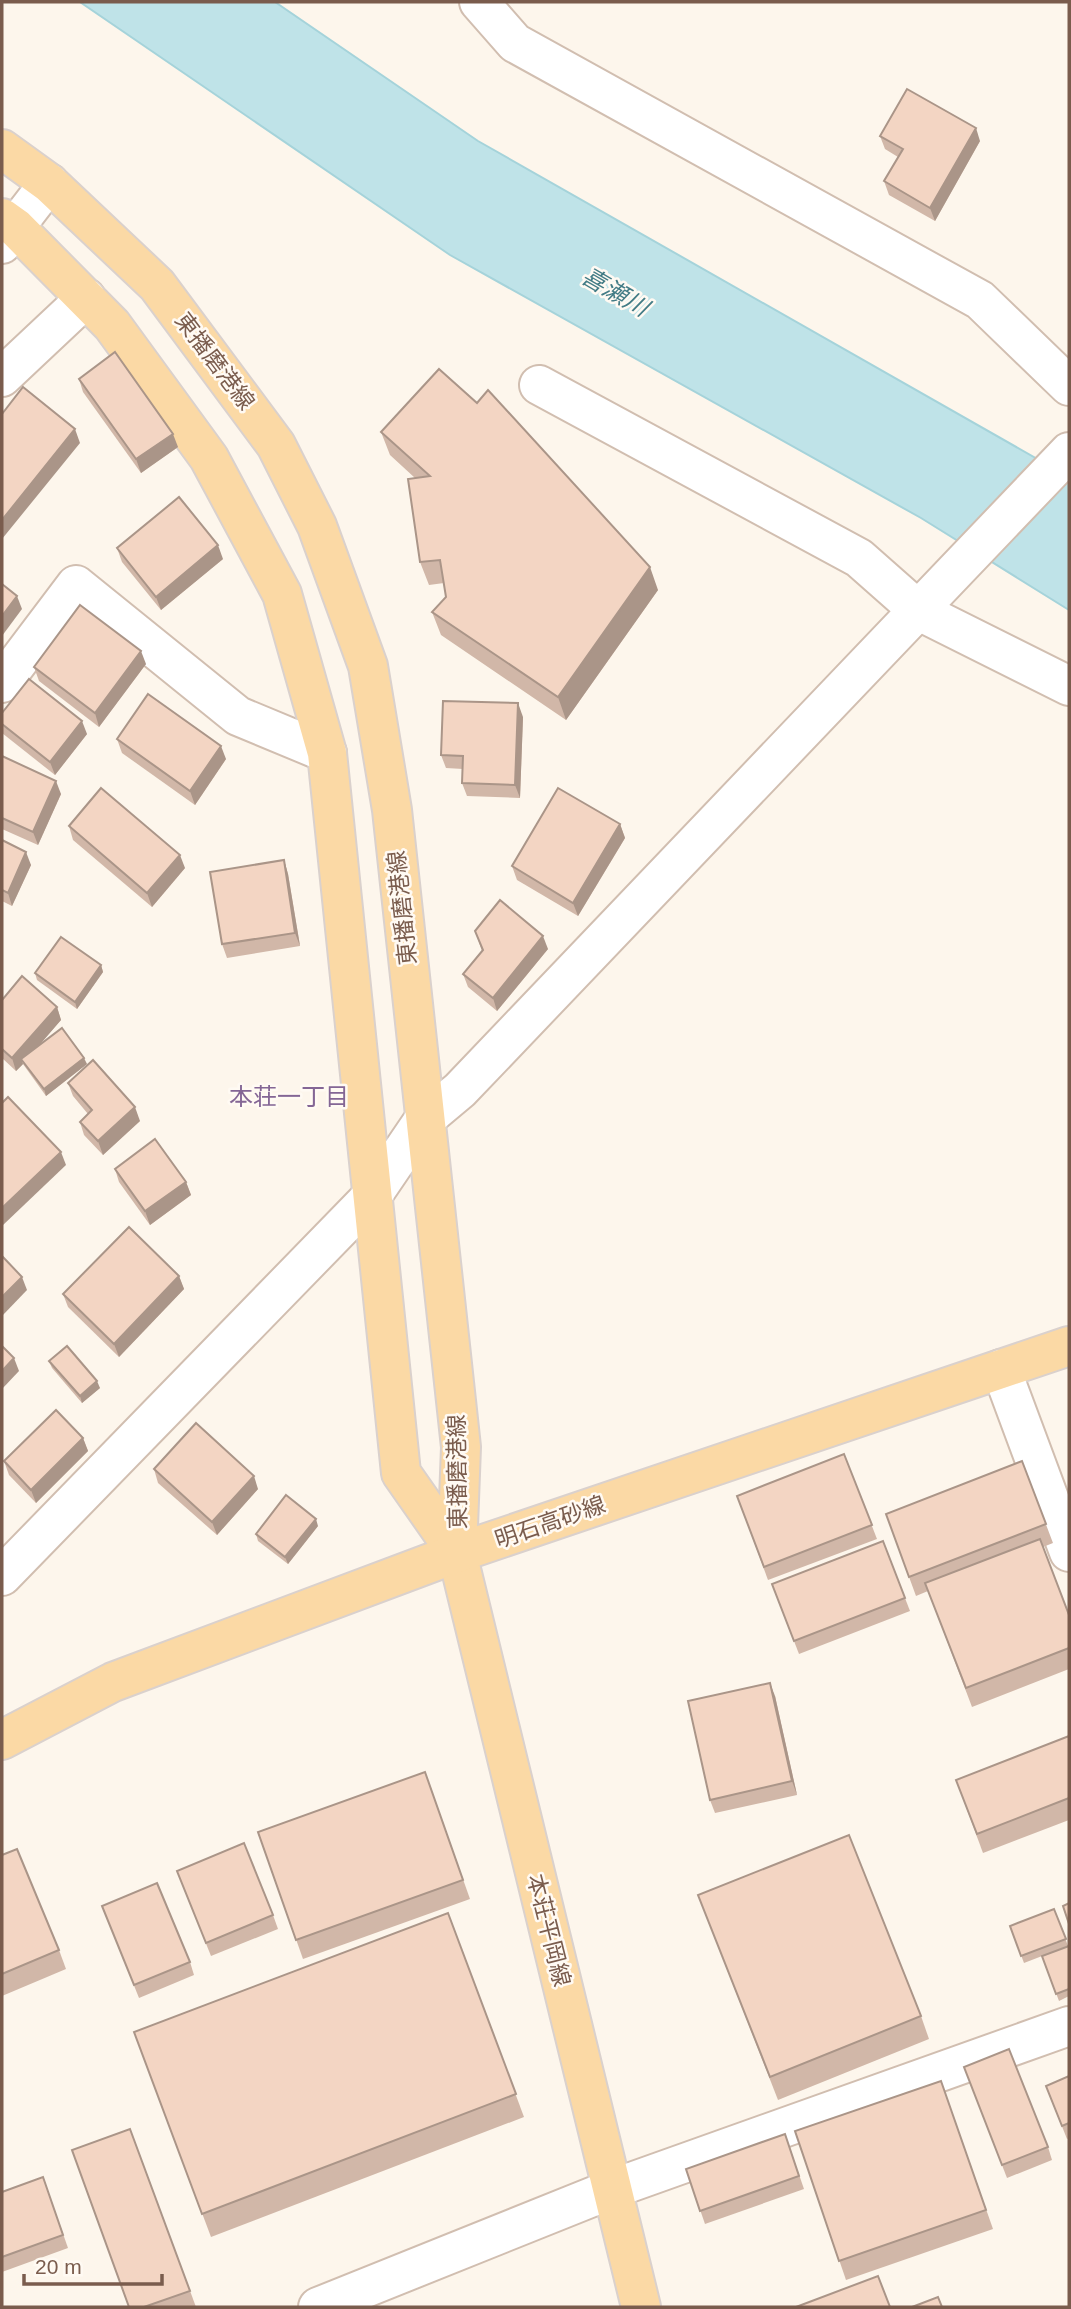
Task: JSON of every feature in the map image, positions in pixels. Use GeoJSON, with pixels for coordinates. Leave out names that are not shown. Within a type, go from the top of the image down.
{"type":"FeatureCollection","features":[{"type":"Feature","properties":{"kind":"main road","name":"東播磨港線"},"geometry":{"type":"LineString","coordinates":[[2,149],[49,183],[157,285],[276,445],[317,526],[368,666],[392,810],[461,1447],[457,1553]]}},
{"type":"Feature","properties":{"kind":"main road","name":"東播磨港線"},"geometry":{"type":"LineString","coordinates":[[7,230],[86,298],[112,325],[209,458],[282,594],[327,753],[401,1473],[457,1553]]}},
{"type":"Feature","properties":{"kind":"main road","name":"明石高砂線"},"geometry":{"type":"LineString","coordinates":[[2,1740],[113,1682],[457,1553],[1069,1346]]}},
{"type":"Feature","properties":{"kind":"main road","name":"本荘平岡線"},"geometry":{"type":"LineString","coordinates":[[457,1553],[641,2307]]}},
{"type":"Feature","properties":{"kind":"street"},"geometry":{"type":"LineString","coordinates":[[493,8],[515,43],[979,300],[1069,386]]}},
{"type":"Feature","properties":{"kind":"street"},"geometry":{"type":"LineString","coordinates":[[7,230],[49,183]]}},
{"type":"Feature","properties":{"kind":"street"},"geometry":{"type":"LineString","coordinates":[[2,377],[86,298]]}},
{"type":"Feature","properties":{"kind":"street"},"geometry":{"type":"LineString","coordinates":[[539,385],[859,558],[919,611],[1069,686]]}},
{"type":"Feature","properties":{"kind":"street"},"geometry":{"type":"LineString","coordinates":[[2,1576],[372,1196],[424,1121],[460,1090],[1069,452]]}},
{"type":"Feature","properties":{"kind":"street"},"geometry":{"type":"LineString","coordinates":[[2,683],[76,585],[238,716],[327,753]]}},
{"type":"Feature","properties":{"kind":"street"},"geometry":{"type":"LineString","coordinates":[[1001,1369],[1069,1552]]}},
{"type":"Feature","properties":{"kind":"street"},"geometry":{"type":"LineString","coordinates":[[317,2307],[612,2189],[1069,2026]]}},
{"type":"Feature","properties":{"kind":"water","name":"喜瀬川"},"geometry":{"type":"Polygon","coordinates":[[[80,2],[275,2],[478,141],[1069,477],[1069,610],[921,518],[450,255],[80,2]]]}},
{"type":"Feature","properties":{"kind":"building"},"geometry":{"type":"Polygon","coordinates":[[[907,89],[976,128],[930,208],[884,181],[903,149],[880,136],[907,89]]]}},
{"type":"Feature","properties":{"kind":"building"},"geometry":{"type":"Polygon","coordinates":[[[115,352],[173,434],[136,459],[79,379],[115,352]]]}},
{"type":"Feature","properties":{"kind":"building"},"geometry":{"type":"Polygon","coordinates":[[[439,369],[477,403],[488,390],[650,567],[558,697],[432,612],[446,597],[440,560],[420,562],[408,479],[430,476],[381,432],[439,369]]]}},
{"type":"Feature","properties":{"kind":"building"},"geometry":{"type":"Polygon","coordinates":[[[23,387],[75,429],[2,520],[2,414],[23,387]]]}},
{"type":"Feature","properties":{"kind":"building"},"geometry":{"type":"Polygon","coordinates":[[[179,497],[218,545],[156,597],[117,548],[179,497]]]}},
{"type":"Feature","properties":{"kind":"building"},"geometry":{"type":"Polygon","coordinates":[[[2,584],[17,596],[2,616],[2,584]]]}},
{"type":"Feature","properties":{"kind":"building"},"geometry":{"type":"Polygon","coordinates":[[[80,605],[141,651],[95,713],[34,667],[80,605]]]}},
{"type":"Feature","properties":{"kind":"building"},"geometry":{"type":"Polygon","coordinates":[[[29,679],[82,721],[50,762],[2,724],[2,713],[29,679]]]}},
{"type":"Feature","properties":{"kind":"building"},"geometry":{"type":"Polygon","coordinates":[[[148,694],[221,746],[190,791],[117,739],[148,694]]]}},
{"type":"Feature","properties":{"kind":"building"},"geometry":{"type":"Polygon","coordinates":[[[443,701],[518,703],[515,785],[462,783],[463,756],[441,755],[443,701]]]}},
{"type":"Feature","properties":{"kind":"building"},"geometry":{"type":"Polygon","coordinates":[[[2,756],[56,781],[33,832],[2,818],[2,756]]]}},
{"type":"Feature","properties":{"kind":"building"},"geometry":{"type":"Polygon","coordinates":[[[101,788],[180,855],[147,893],[69,826],[101,788]]]}},
{"type":"Feature","properties":{"kind":"building"},"geometry":{"type":"Polygon","coordinates":[[[558,788],[620,824],[573,903],[512,866],[558,788]]]}},
{"type":"Feature","properties":{"kind":"building"},"geometry":{"type":"Polygon","coordinates":[[[2,840],[26,852],[8,893],[2,890],[2,840]]]}},
{"type":"Feature","properties":{"kind":"building"},"geometry":{"type":"Polygon","coordinates":[[[284,860],[295,933],[222,944],[210,872],[284,860]]]}},
{"type":"Feature","properties":{"kind":"building"},"geometry":{"type":"Polygon","coordinates":[[[500,900],[543,936],[493,998],[463,974],[483,950],[475,931],[500,900]]]}},
{"type":"Feature","properties":{"kind":"building"},"geometry":{"type":"Polygon","coordinates":[[[61,937],[101,965],[75,1002],[35,973],[61,937]]]}},
{"type":"Feature","properties":{"kind":"building"},"geometry":{"type":"Polygon","coordinates":[[[22,976],[57,1007],[12,1058],[2,1049],[2,1000],[22,976]]]}},
{"type":"Feature","properties":{"kind":"building"},"geometry":{"type":"Polygon","coordinates":[[[62,1028],[84,1058],[44,1089],[21,1059],[62,1028]]]}},
{"type":"Feature","properties":{"kind":"building"},"geometry":{"type":"Polygon","coordinates":[[[93,1060],[135,1107],[98,1141],[80,1122],[92,1110],[68,1083],[93,1060]]]}},
{"type":"Feature","properties":{"kind":"building"},"geometry":{"type":"Polygon","coordinates":[[[8,1097],[61,1152],[2,1208],[2,1103],[8,1097]]]}},
{"type":"Feature","properties":{"kind":"building"},"geometry":{"type":"Polygon","coordinates":[[[155,1139],[186,1182],[145,1211],[115,1169],[155,1139]]]}},
{"type":"Feature","properties":{"kind":"building"},"geometry":{"type":"Polygon","coordinates":[[[129,1227],[179,1276],[114,1344],[63,1294],[129,1227]]]}},
{"type":"Feature","properties":{"kind":"building"},"geometry":{"type":"Polygon","coordinates":[[[2,1256],[22,1277],[2,1297],[2,1256]]]}},
{"type":"Feature","properties":{"kind":"building"},"geometry":{"type":"Polygon","coordinates":[[[2,1346],[14,1358],[2,1371],[2,1346]]]}},
{"type":"Feature","properties":{"kind":"building"},"geometry":{"type":"Polygon","coordinates":[[[67,1346],[97,1381],[80,1396],[49,1361],[67,1346]]]}},
{"type":"Feature","properties":{"kind":"building"},"geometry":{"type":"Polygon","coordinates":[[[56,1410],[83,1438],[31,1490],[4,1461],[56,1410]]]}},
{"type":"Feature","properties":{"kind":"building"},"geometry":{"type":"Polygon","coordinates":[[[196,1423],[254,1476],[212,1522],[154,1469],[196,1423]]]}},
{"type":"Feature","properties":{"kind":"building"},"geometry":{"type":"Polygon","coordinates":[[[844,1454],[872,1525],[764,1567],[737,1496],[844,1454]]]}},
{"type":"Feature","properties":{"kind":"building"},"geometry":{"type":"Polygon","coordinates":[[[1022,1461],[1046,1524],[909,1577],[886,1514],[1022,1461]]]}},
{"type":"Feature","properties":{"kind":"building"},"geometry":{"type":"Polygon","coordinates":[[[286,1495],[316,1519],[285,1557],[256,1534],[286,1495]]]}},
{"type":"Feature","properties":{"kind":"building"},"geometry":{"type":"Polygon","coordinates":[[[1040,1539],[1069,1615],[1069,1648],[966,1688],[925,1583],[1040,1539]]]}},
{"type":"Feature","properties":{"kind":"building"},"geometry":{"type":"Polygon","coordinates":[[[883,1541],[905,1598],[794,1641],[772,1584],[883,1541]]]}},
{"type":"Feature","properties":{"kind":"building"},"geometry":{"type":"Polygon","coordinates":[[[770,1683],[792,1781],[710,1800],[688,1701],[770,1683]]]}},
{"type":"Feature","properties":{"kind":"building"},"geometry":{"type":"Polygon","coordinates":[[[1069,1736],[1069,1798],[977,1834],[956,1780],[1069,1736]]]}},
{"type":"Feature","properties":{"kind":"building"},"geometry":{"type":"Polygon","coordinates":[[[425,1772],[463,1880],[296,1940],[258,1832],[425,1772]]]}},
{"type":"Feature","properties":{"kind":"building"},"geometry":{"type":"Polygon","coordinates":[[[849,1835],[921,2016],[770,2077],[698,1895],[849,1835]]]}},
{"type":"Feature","properties":{"kind":"building"},"geometry":{"type":"Polygon","coordinates":[[[244,1843],[273,1915],[206,1943],[177,1871],[244,1843]]]}},
{"type":"Feature","properties":{"kind":"building"},"geometry":{"type":"Polygon","coordinates":[[[17,1849],[59,1950],[2,1974],[2,1855],[17,1849]]]}},
{"type":"Feature","properties":{"kind":"building"},"geometry":{"type":"Polygon","coordinates":[[[157,1883],[190,1962],[134,1985],[102,1906],[157,1883]]]}},
{"type":"Feature","properties":{"kind":"building"},"geometry":{"type":"Polygon","coordinates":[[[1069,1903],[1069,1924],[1063,1906],[1069,1903]]]}},
{"type":"Feature","properties":{"kind":"building"},"geometry":{"type":"Polygon","coordinates":[[[1054,1909],[1066,1939],[1021,1956],[1010,1926],[1054,1909]]]}},
{"type":"Feature","properties":{"kind":"building"},"geometry":{"type":"Polygon","coordinates":[[[448,1913],[516,2094],[202,2214],[134,2032],[448,1913]]]}},
{"type":"Feature","properties":{"kind":"building"},"geometry":{"type":"Polygon","coordinates":[[[1069,1946],[1069,1989],[1056,1994],[1042,1956],[1069,1946]]]}},
{"type":"Feature","properties":{"kind":"building"},"geometry":{"type":"Polygon","coordinates":[[[1009,2049],[1048,2147],[1002,2165],[964,2067],[1009,2049]]]}},
{"type":"Feature","properties":{"kind":"building"},"geometry":{"type":"Polygon","coordinates":[[[1069,2076],[1069,2123],[1062,2126],[1046,2086],[1069,2076]]]}},
{"type":"Feature","properties":{"kind":"building"},"geometry":{"type":"Polygon","coordinates":[[[941,2081],[986,2210],[839,2261],[795,2131],[941,2081]]]}},
{"type":"Feature","properties":{"kind":"building"},"geometry":{"type":"Polygon","coordinates":[[[130,2129],[190,2291],[144,2307],[129,2307],[72,2150],[130,2129]]]}},
{"type":"Feature","properties":{"kind":"building"},"geometry":{"type":"Polygon","coordinates":[[[785,2134],[799,2176],[700,2211],[686,2169],[785,2134]]]}},
{"type":"Feature","properties":{"kind":"building"},"geometry":{"type":"Polygon","coordinates":[[[43,2177],[63,2235],[2,2257],[2,2192],[43,2177]]]}},
{"type":"Feature","properties":{"kind":"building"},"geometry":{"type":"Polygon","coordinates":[[[878,2276],[890,2307],[796,2307],[878,2276]]]}},
{"type":"Feature","properties":{"kind":"building"},"geometry":{"type":"Polygon","coordinates":[[[938,2297],[942,2307],[912,2307],[938,2297]]]}},
{"type":"Feature","properties":{"kind":"district","name":"本荘一丁目"},"geometry":{"type":"Point","coordinates":[289,1097]}}]}
